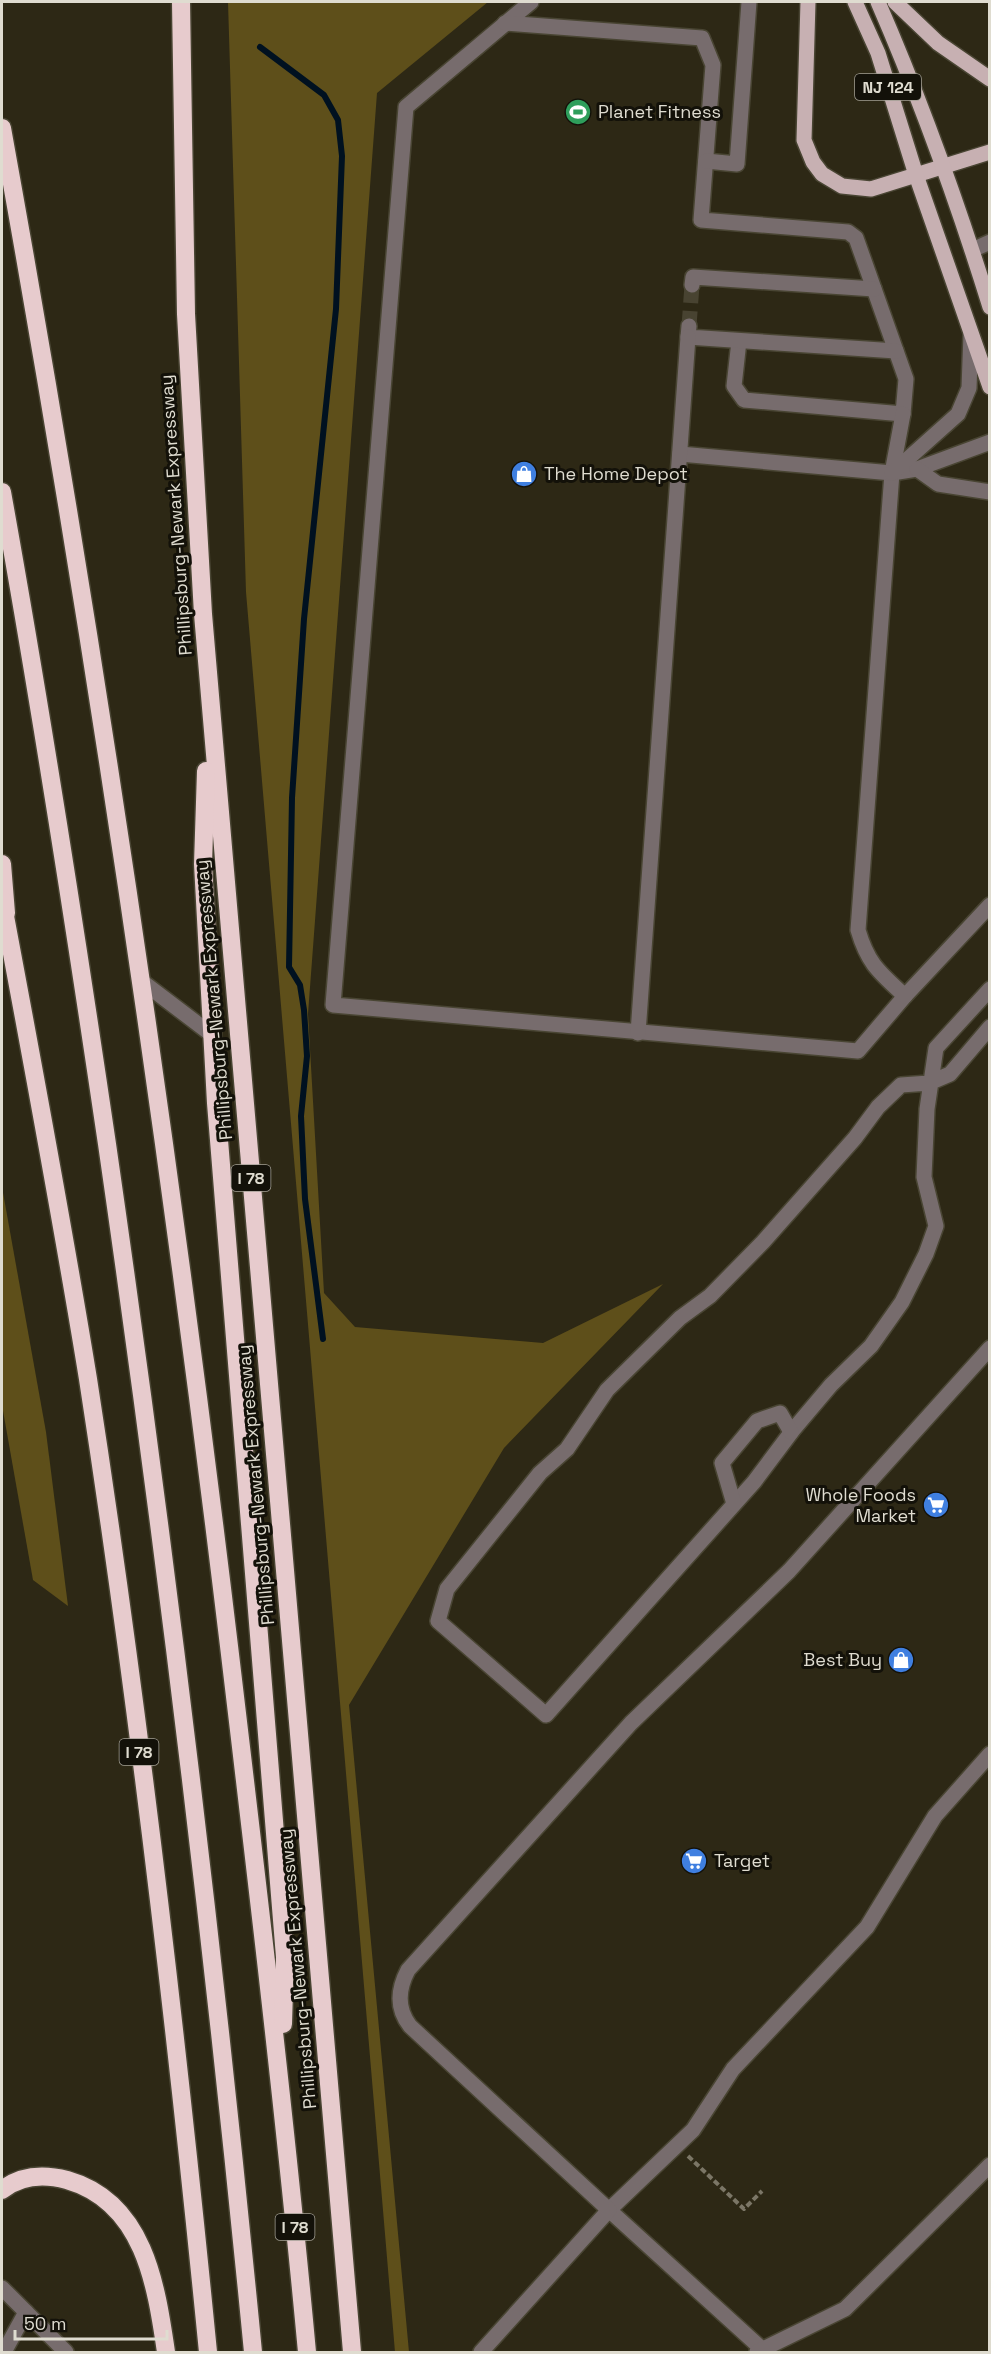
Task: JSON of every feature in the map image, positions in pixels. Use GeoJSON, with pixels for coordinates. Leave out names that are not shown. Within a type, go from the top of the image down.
{"type":"FeatureCollection","features":[{"type":"Feature","properties":{"kind":"highway","name":"Phillipsburg-Newark Expressway"},"geometry":{"type":"LineString","coordinates":[[181,2],[188,356],[208,689],[352,2352]]}},
{"type":"Feature","properties":{"kind":"highway","name":"Phillipsburg-Newark Expressway"},"geometry":{"type":"LineString","coordinates":[[2,128],[53,418],[163,1134],[215,1527],[282,2101]]}},
{"type":"Feature","properties":{"kind":"highway"},"geometry":{"type":"LineString","coordinates":[[2,492],[84,992],[152,1459],[208,1913],[254,2352]]}},
{"type":"Feature","properties":{"kind":"highway"},"geometry":{"type":"LineString","coordinates":[[208,689],[202,864],[211,1034],[285,1957],[282,2101]]}},
{"type":"Feature","properties":{"kind":"highway"},"geometry":{"type":"LineString","coordinates":[[2,864],[7,930]]}},
{"type":"Feature","properties":{"kind":"highway","name":"I 78"},"geometry":{"type":"LineString","coordinates":[[2,900],[68,1266],[104,1490],[168,1974],[208,2352]]}},
{"type":"Feature","properties":{"kind":"highway","name":"I 78"},"geometry":{"type":"LineString","coordinates":[[282,2101],[307,2352]]}},
{"type":"Feature","properties":{"kind":"highway"},"geometry":{"type":"LineString","coordinates":[[2,2190],[14,2182],[33,2176],[60,2178],[87,2187],[115,2206],[136,2237],[153,2278],[166,2352]]}},
{"type":"Feature","properties":{"kind":"main road"},"geometry":{"type":"LineString","coordinates":[[808,2],[804,140],[813,162],[822,174],[842,186],[871,189],[990,152]]}},
{"type":"Feature","properties":{"kind":"main road","name":"NJ 124"},"geometry":{"type":"LineString","coordinates":[[855,2],[878,53],[916,175],[990,387]]}},
{"type":"Feature","properties":{"kind":"main road","name":"NJ 124"},"geometry":{"type":"LineString","coordinates":[[879,2],[942,167],[990,307]]}},
{"type":"Feature","properties":{"kind":"main road"},"geometry":{"type":"LineString","coordinates":[[895,2],[938,43],[990,79]]}},
{"type":"Feature","properties":{"kind":"street"},"geometry":{"type":"LineString","coordinates":[[531,2],[406,107],[333,1005],[858,1051],[905,996],[990,905]]}},
{"type":"Feature","properties":{"kind":"street"},"geometry":{"type":"LineString","coordinates":[[706,161],[737,164],[748,2]]}},
{"type":"Feature","properties":{"kind":"street"},"geometry":{"type":"LineString","coordinates":[[506,23],[702,38],[713,65],[701,220],[848,232],[856,238],[906,379],[903,414],[891,473],[858,930],[865,953],[877,970],[905,996]]}},
{"type":"Feature","properties":{"kind":"street"},"geometry":{"type":"LineString","coordinates":[[972,250],[990,242]]}},
{"type":"Feature","properties":{"kind":"street"},"geometry":{"type":"LineString","coordinates":[[692,285],[693,277],[874,289]]}},
{"type":"Feature","properties":{"kind":"street"},"geometry":{"type":"LineString","coordinates":[[638,1032],[688,331],[739,341],[896,351]]}},
{"type":"Feature","properties":{"kind":"street"},"geometry":{"type":"LineString","coordinates":[[891,473],[958,414],[969,388],[971,332]]}},
{"type":"Feature","properties":{"kind":"street"},"geometry":{"type":"LineString","coordinates":[[739,341],[734,386],[744,400],[903,414]]}},
{"type":"Feature","properties":{"kind":"street"},"geometry":{"type":"LineString","coordinates":[[680,454],[891,473],[917,469],[990,442]]}},
{"type":"Feature","properties":{"kind":"street"},"geometry":{"type":"LineString","coordinates":[[917,469],[938,484],[990,492]]}},
{"type":"Feature","properties":{"kind":"street"},"geometry":{"type":"LineString","coordinates":[[140,980],[211,1034]]}},
{"type":"Feature","properties":{"kind":"street"},"geometry":{"type":"LineString","coordinates":[[990,989],[936,1048],[929,1083],[924,1178],[936,1226],[926,1254],[902,1302],[871,1346],[831,1385],[791,1432],[754,1482],[546,1715],[438,1621],[447,1590],[540,1473],[567,1449],[607,1390],[680,1318],[710,1296],[763,1242],[855,1138],[878,1107],[901,1085],[929,1083],[950,1074],[990,1027]]}},
{"type":"Feature","properties":{"kind":"street"},"geometry":{"type":"LineString","coordinates":[[990,1348],[789,1570],[631,1723],[408,1970],[403,1979],[400,2001],[401,2011],[410,2026],[760,2351],[845,2309],[990,2165]]}},
{"type":"Feature","properties":{"kind":"street"},"geometry":{"type":"LineString","coordinates":[[734,1504],[722,1463],[757,1421],[780,1413],[791,1432]]}},
{"type":"Feature","properties":{"kind":"street"},"geometry":{"type":"LineString","coordinates":[[481,2352],[609,2210],[693,2130],[733,2069],[867,1927],[935,1816],[990,1754]]}},
{"type":"Feature","properties":{"kind":"street"},"geometry":{"type":"LineString","coordinates":[[2,2288],[66,2352]]}},
{"type":"Feature","properties":{"kind":"street"},"geometry":{"type":"LineString","coordinates":[[4,2352],[26,2312]]}},
{"type":"Feature","properties":{"kind":"path"},"geometry":{"type":"LineString","coordinates":[[677,2146],[744,2209],[762,2191]]}},
{"type":"Feature","properties":{"kind":"shaded area"},"geometry":{"type":"Polygon","coordinates":[[[228,2],[488,2],[377,93],[308,1014],[324,1293],[355,1327],[543,1343],[663,1284],[504,1448],[349,1705],[409,2352],[395,2352],[246,592],[228,2]]]}},
{"type":"Feature","properties":{"kind":"shaded area"},"geometry":{"type":"Polygon","coordinates":[[[2,1187],[46,1432],[68,1606],[33,1580],[2,1405],[2,1187]]]}},
{"type":"Feature","properties":{"kind":"waterway"},"geometry":{"type":"LineString","coordinates":[[260,47],[324,95],[338,120],[342,156],[336,309],[304,619],[292,798],[289,967],[300,985],[304,1010],[307,1056],[301,1116],[305,1199],[323,1339]]}},
{"type":"Feature","properties":{"kind":"tunnel"},"geometry":{"type":"LineString","coordinates":[[689,326],[692,285]]}},
{"type":"Feature","properties":{"kind":"place","name":"Planet Fitness"},"geometry":{"type":"Point","coordinates":[578,112]}},
{"type":"Feature","properties":{"kind":"place","name":"The Home Depot"},"geometry":{"type":"Point","coordinates":[524,474]}},
{"type":"Feature","properties":{"kind":"place","name":"Whole Foods Market"},"geometry":{"type":"Point","coordinates":[936,1505]}},
{"type":"Feature","properties":{"kind":"place","name":"Best Buy"},"geometry":{"type":"Point","coordinates":[901,1660]}},
{"type":"Feature","properties":{"kind":"place","name":"Target"},"geometry":{"type":"Point","coordinates":[694,1861]}}]}
